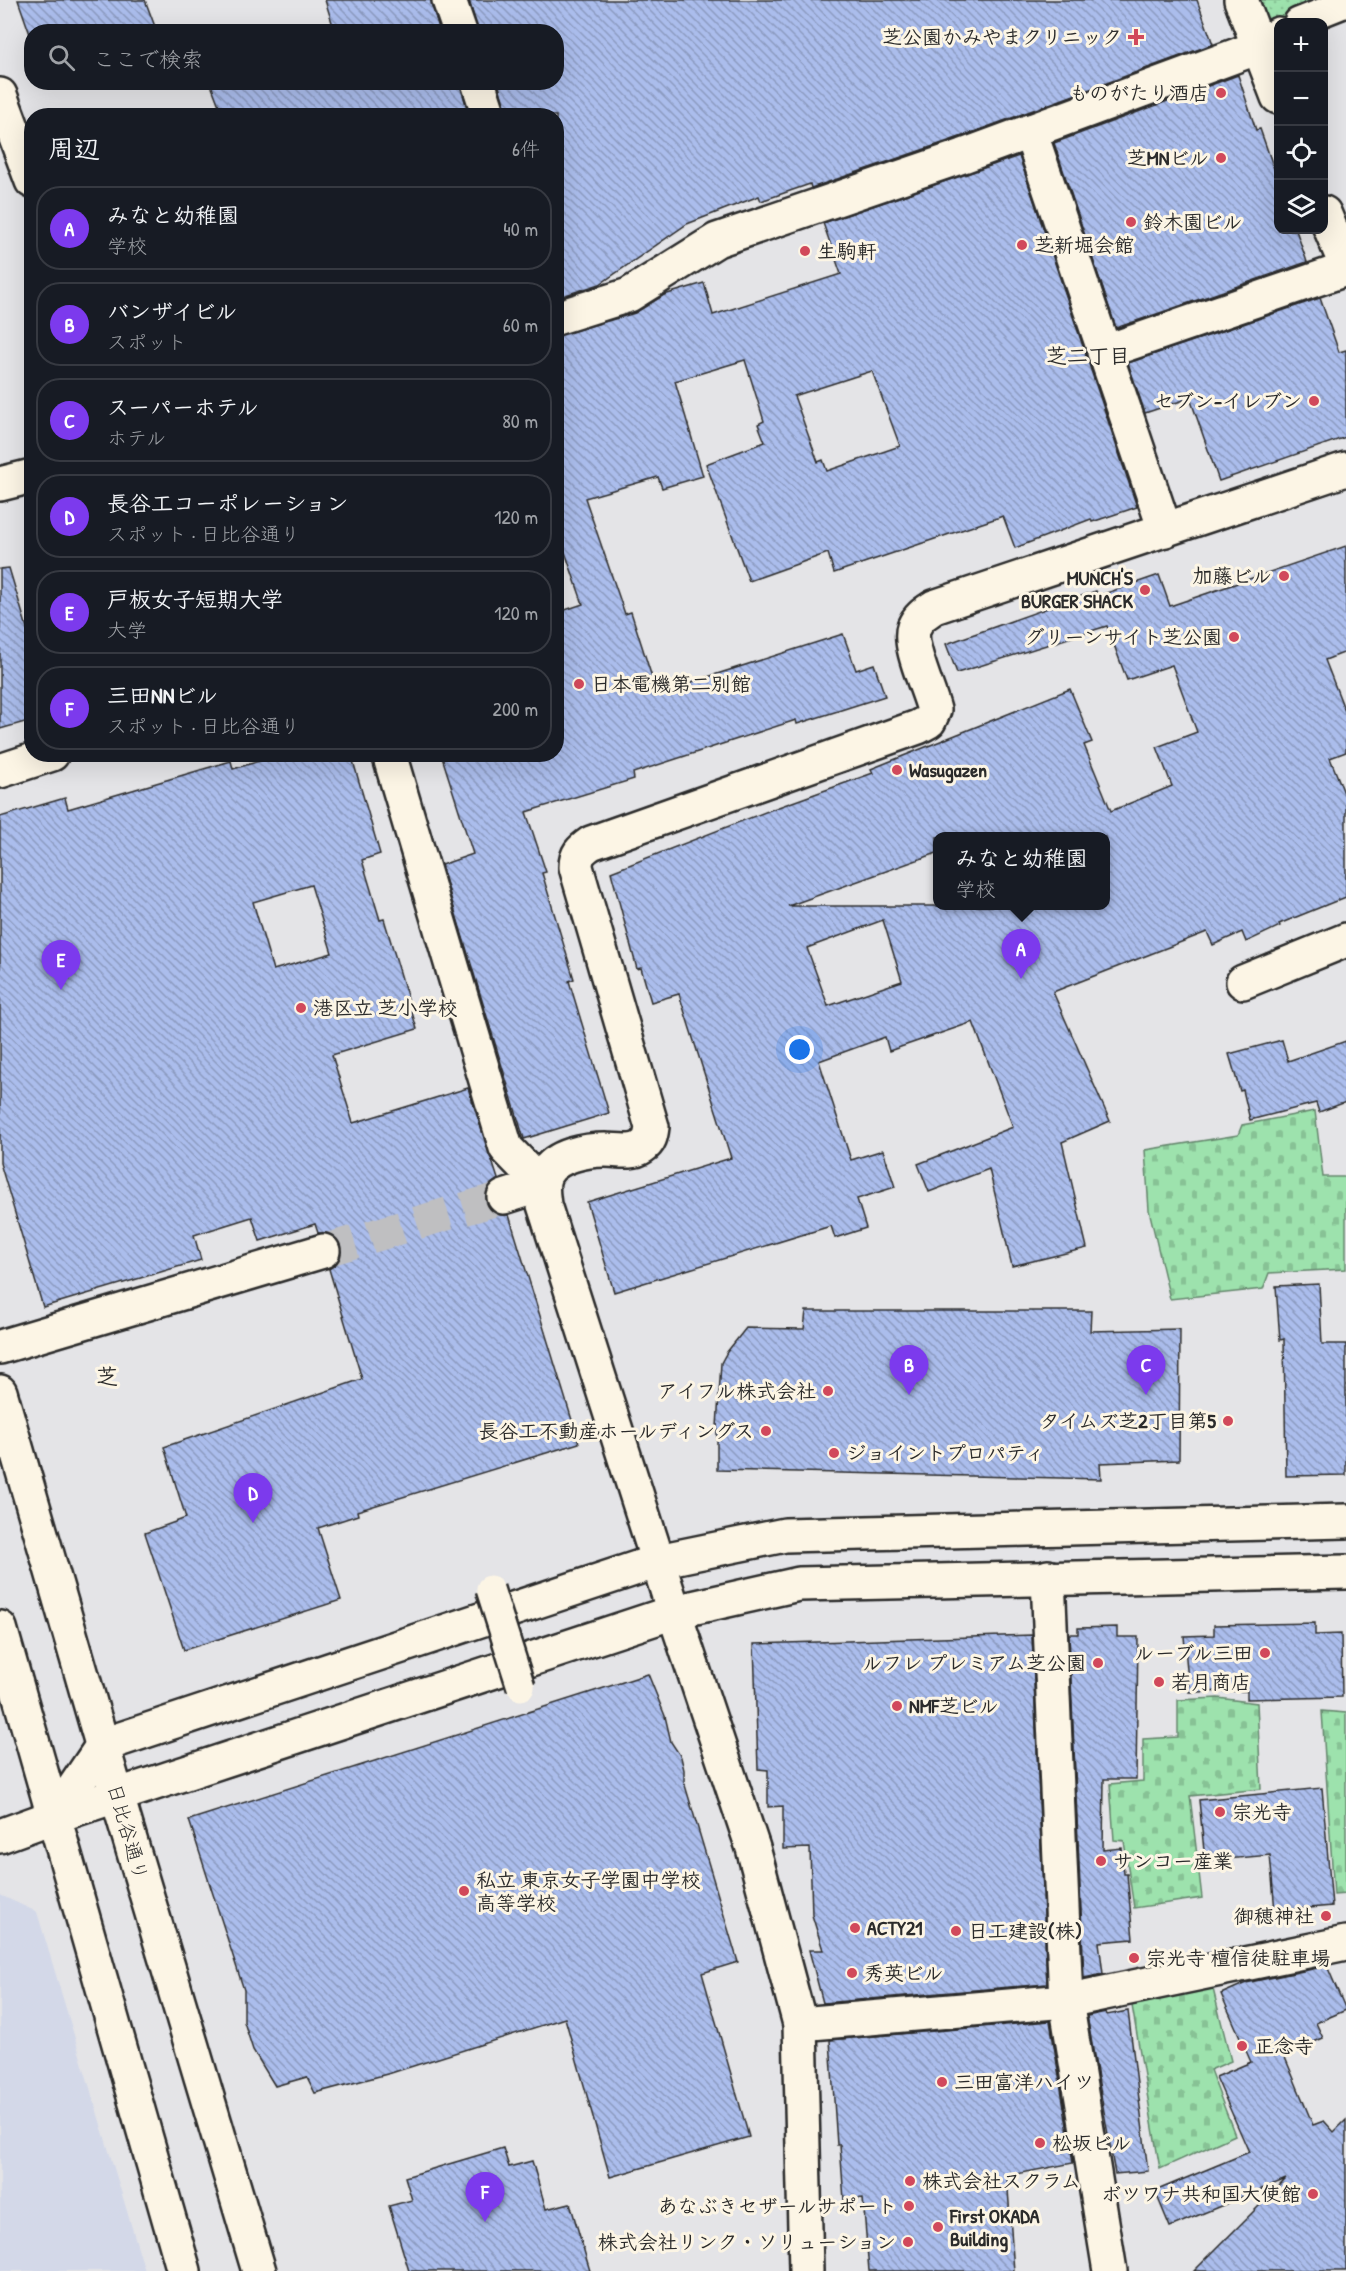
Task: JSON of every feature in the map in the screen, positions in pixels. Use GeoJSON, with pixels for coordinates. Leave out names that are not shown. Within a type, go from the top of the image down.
{"type":"FeatureCollection","features":[{"type":"Feature","properties":{"kind":"street"},"geometry":{"type":"LineString","coordinates":[[449,0],[457,24]]}},
{"type":"Feature","properties":{"kind":"street"},"geometry":{"type":"LineString","coordinates":[[1241,0],[1274,29]]}},
{"type":"Feature","properties":{"kind":"street"},"geometry":{"type":"LineString","coordinates":[[1312,18],[1346,3]]}},
{"type":"Feature","properties":{"kind":"street"},"geometry":{"type":"LineString","coordinates":[[564,313],[629,295],[717,240],[952,160],[1274,35]]}},
{"type":"Feature","properties":{"kind":"street"},"geometry":{"type":"LineString","coordinates":[[481,90],[486,108]]}},
{"type":"Feature","properties":{"kind":"street"},"geometry":{"type":"LineString","coordinates":[[0,95],[24,159]]}},
{"type":"Feature","properties":{"kind":"street"},"geometry":{"type":"LineString","coordinates":[[1030,130],[1165,530]]}},
{"type":"Feature","properties":{"kind":"street"},"geometry":{"type":"LineString","coordinates":[[1104,352],[1346,267],[1328,225]]}},
{"type":"Feature","properties":{"kind":"street"},"geometry":{"type":"LineString","coordinates":[[806,2271],[800,2024],[753,1848],[674,1612],[544,1205],[542,1185],[546,1172],[556,1162],[593,1150],[630,1151],[641,1148],[650,1138],[652,1126],[576,867],[576,858],[581,849],[591,843],[624,830],[918,727],[929,721],[933,710],[914,644],[913,628],[920,616],[934,607],[1346,469]]}},
{"type":"Feature","properties":{"kind":"street"},"geometry":{"type":"LineString","coordinates":[[0,484],[24,478]]}},
{"type":"Feature","properties":{"kind":"street"},"geometry":{"type":"LineString","coordinates":[[0,771],[28,762]]}},
{"type":"Feature","properties":{"kind":"street"},"geometry":{"type":"LineString","coordinates":[[390,762],[506,1148],[542,1185]]}},
{"type":"Feature","properties":{"kind":"street"},"geometry":{"type":"LineString","coordinates":[[1243,982],[1346,940]]}},
{"type":"Feature","properties":{"kind":"street"},"geometry":{"type":"LineString","coordinates":[[504,1197],[542,1185]]}},
{"type":"Feature","properties":{"kind":"street"},"geometry":{"type":"LineString","coordinates":[[0,1347],[323,1251]]}},
{"type":"Feature","properties":{"kind":"street","name":"日比谷通り"},"geometry":{"type":"LineString","coordinates":[[0,1392],[117,1796],[259,2271]]}},
{"type":"Feature","properties":{"kind":"street"},"geometry":{"type":"LineString","coordinates":[[55,1816],[103,1745],[658,1561],[785,1535],[1346,1521]]}},
{"type":"Feature","properties":{"kind":"street"},"geometry":{"type":"LineString","coordinates":[[0,1836],[674,1612],[799,1584],[1346,1572]]}},
{"type":"Feature","properties":{"kind":"street"},"geometry":{"type":"LineString","coordinates":[[1048,1577],[1066,2001],[1110,2271]]}},
{"type":"Feature","properties":{"kind":"street"},"geometry":{"type":"LineString","coordinates":[[490,1589],[521,1687]]}},
{"type":"Feature","properties":{"kind":"street"},"geometry":{"type":"LineString","coordinates":[[0,1628],[184,2271]]}},
{"type":"Feature","properties":{"kind":"street"},"geometry":{"type":"LineString","coordinates":[[800,2024],[1066,2001],[1346,1943]]}},
{"type":"Feature","properties":{"kind":"shaded area"},"geometry":{"type":"Polygon","coordinates":[[[0,1895],[37,1912],[145,2271],[0,2271],[0,1895]]]}},
{"type":"Feature","properties":{"kind":"green space"},"geometry":{"type":"Polygon","coordinates":[[[1241,0],[1346,0],[1299,18],[1274,18],[1274,27],[1254,35],[1241,0]]]}},
{"type":"Feature","properties":{"kind":"green space"},"geometry":{"type":"Polygon","coordinates":[[[1315,1111],[1323,1177],[1346,1177],[1346,1269],[1269,1273],[1263,1289],[1170,1299],[1149,1210],[1145,1150],[1238,1135],[1242,1125],[1315,1111]]]}},
{"type":"Feature","properties":{"kind":"green space"},"geometry":{"type":"Polygon","coordinates":[[[1218,1698],[1257,1703],[1261,1789],[1190,1796],[1202,1898],[1134,1908],[1124,1841],[1114,1840],[1110,1784],[1143,1781],[1143,1739],[1178,1737],[1178,1700],[1218,1698]]]}},
{"type":"Feature","properties":{"kind":"green space"},"geometry":{"type":"Polygon","coordinates":[[[1322,1711],[1346,1713],[1346,1894],[1334,1895],[1322,1711]]]}},
{"type":"Feature","properties":{"kind":"green space"},"geometry":{"type":"Polygon","coordinates":[[[1210,1977],[1231,2061],[1210,2070],[1235,2135],[1160,2169],[1130,1994],[1210,1977]]]}},
{"type":"Feature","properties":{"kind":"building"},"geometry":{"type":"Polygon","coordinates":[[[18,0],[145,0],[154,24],[26,24],[18,0]]]}},
{"type":"Feature","properties":{"kind":"building"},"geometry":{"type":"Polygon","coordinates":[[[325,0],[431,0],[438,24],[332,24],[325,0]]]}},
{"type":"Feature","properties":{"kind":"building"},"geometry":{"type":"Polygon","coordinates":[[[469,0],[1197,0],[1213,44],[957,138],[811,188],[810,184],[761,201],[759,196],[687,224],[600,284],[564,295],[564,108],[505,108],[500,90],[564,90],[564,24],[476,24],[469,0]]]}},
{"type":"Feature","properties":{"kind":"building"},"geometry":{"type":"Polygon","coordinates":[[[1238,75],[1256,130],[1260,129],[1274,169],[1274,234],[1297,234],[1307,262],[1116,328],[1054,143],[1238,75]]]}},
{"type":"Feature","properties":{"kind":"building"},"geometry":{"type":"Polygon","coordinates":[[[213,90],[462,90],[467,108],[220,108],[213,90]]]}},
{"type":"Feature","properties":{"kind":"building"},"geometry":{"type":"Polygon","coordinates":[[[1019,156],[1137,507],[1092,522],[1091,519],[1015,548],[1003,516],[834,573],[828,553],[749,581],[706,464],[765,442],[758,424],[764,421],[745,360],[675,381],[703,476],[662,488],[658,477],[585,498],[625,614],[631,612],[657,693],[843,634],[856,670],[874,664],[885,696],[797,724],[796,720],[633,773],[634,779],[526,812],[546,872],[542,873],[574,979],[569,981],[609,1113],[524,1139],[441,865],[473,854],[444,762],[564,762],[564,610],[583,604],[564,549],[564,334],[635,313],[664,295],[704,283],[713,315],[841,274],[823,223],[1019,156]],[[872,371],[794,396],[818,462],[823,460],[827,471],[900,446],[872,371]]]}},
{"type":"Feature","properties":{"kind":"building"},"geometry":{"type":"Polygon","coordinates":[[[1320,298],[1339,352],[1346,350],[1346,437],[1219,481],[1190,398],[1145,413],[1128,363],[1320,298]]]}},
{"type":"Feature","properties":{"kind":"building"},"geometry":{"type":"Polygon","coordinates":[[[1346,546],[1346,652],[1325,660],[1346,714],[1346,752],[1330,758],[1346,798],[1346,897],[1279,924],[1280,926],[1246,942],[1242,932],[1213,945],[1207,932],[1053,992],[1110,1121],[1062,1142],[1087,1248],[1012,1266],[989,1169],[929,1192],[918,1164],[1013,1127],[973,1022],[889,1051],[885,1037],[819,1061],[851,1160],[883,1150],[895,1187],[857,1199],[866,1228],[835,1238],[831,1226],[614,1292],[587,1202],[731,1158],[679,994],[651,1002],[641,968],[637,969],[611,872],[873,773],[871,769],[1070,689],[1092,742],[1084,745],[1111,811],[1172,786],[1157,747],[1197,732],[1172,665],[1127,680],[1107,626],[957,673],[946,644],[1096,591],[1098,596],[1159,575],[1170,606],[1346,546]],[[883,920],[807,948],[828,1006],[902,981],[883,920]]]}},
{"type":"Feature","properties":{"kind":"building"},"geometry":{"type":"Polygon","coordinates":[[[9,568],[24,618],[24,722],[0,729],[0,569],[9,568]]]}},
{"type":"Feature","properties":{"kind":"building"},"geometry":{"type":"Polygon","coordinates":[[[231,762],[233,769],[256,762],[353,762],[380,854],[362,860],[380,920],[384,919],[417,1029],[332,1055],[353,1123],[468,1088],[498,1179],[490,1185],[486,1192],[486,1202],[492,1211],[499,1215],[509,1215],[579,1443],[357,1511],[358,1515],[318,1528],[341,1600],[184,1650],[145,1533],[186,1518],[164,1447],[362,1379],[329,1269],[337,1263],[341,1255],[341,1246],[335,1237],[327,1233],[318,1233],[315,1224],[260,1241],[252,1217],[194,1235],[201,1260],[43,1307],[0,1163],[0,817],[65,798],[68,809],[231,762]],[[311,885],[253,902],[273,970],[332,953],[311,885]]]}},
{"type":"Feature","properties":{"kind":"building"},"geometry":{"type":"Polygon","coordinates":[[[1282,1040],[1288,1061],[1346,1041],[1346,1102],[1319,1112],[1316,1103],[1250,1120],[1243,1090],[1240,1091],[1229,1054],[1282,1040]]]}},
{"type":"Feature","properties":{"kind":"building"},"geometry":{"type":"Polygon","coordinates":[[[1319,1284],[1322,1344],[1346,1344],[1346,1475],[1286,1476],[1284,1339],[1280,1340],[1276,1286],[1319,1284]]]}},
{"type":"Feature","properties":{"kind":"building"},"geometry":{"type":"Polygon","coordinates":[[[806,1311],[1091,1311],[1090,1331],[1180,1329],[1179,1460],[1100,1463],[1101,1479],[717,1470],[721,1363],[727,1352],[746,1328],[804,1329],[806,1311]]]}},
{"type":"Feature","properties":{"kind":"building","name":"ルーブル三田"},"geometry":{"type":"Polygon","coordinates":[[[1315,1623],[1315,1635],[1341,1634],[1342,1697],[1247,1699],[1247,1691],[1189,1692],[1184,1636],[1214,1635],[1214,1625],[1315,1623]]]}},
{"type":"Feature","properties":{"kind":"building"},"geometry":{"type":"Polygon","coordinates":[[[1117,1627],[1117,1637],[1138,1637],[1136,1779],[1104,1779],[1103,1850],[1122,1848],[1124,1874],[1127,1874],[1133,1939],[1099,1942],[1103,1974],[1084,1978],[1069,1634],[1078,1634],[1078,1628],[1117,1627]]]}},
{"type":"Feature","properties":{"kind":"building","name":"NMF芝ビル"},"geometry":{"type":"Polygon","coordinates":[[[1032,1635],[1047,1984],[823,2003],[809,1950],[823,1950],[812,1915],[810,1848],[783,1849],[783,1806],[768,1807],[768,1770],[758,1769],[754,1644],[1032,1635]]]}},
{"type":"Feature","properties":{"kind":"building","name":"私立 東京女子学園中学校 高等学校"},"geometry":{"type":"Polygon","coordinates":[[[648,1674],[665,1716],[671,1742],[681,1757],[684,1782],[738,1962],[702,1973],[749,2137],[610,2177],[565,2018],[391,2073],[315,2093],[307,2077],[275,2086],[253,2050],[244,2022],[244,1990],[189,1820],[648,1674]]]}},
{"type":"Feature","properties":{"kind":"building"},"geometry":{"type":"Polygon","coordinates":[[[1322,1788],[1332,1906],[1275,1911],[1270,1855],[1205,1861],[1199,1800],[1322,1788]]]}},
{"type":"Feature","properties":{"kind":"building"},"geometry":{"type":"Polygon","coordinates":[[[1327,1966],[1346,2010],[1316,2023],[1323,2038],[1284,2055],[1313,2125],[1324,2121],[1334,2132],[1346,2120],[1346,2271],[1194,2271],[1286,2179],[1170,2227],[1155,2191],[1249,2152],[1216,2077],[1251,2062],[1221,1994],[1246,1983],[1327,1966]]]}},
{"type":"Feature","properties":{"kind":"building"},"geometry":{"type":"Polygon","coordinates":[[[1128,2011],[1148,2171],[1115,2174],[1087,2016],[1128,2011]]]}},
{"type":"Feature","properties":{"kind":"building"},"geometry":{"type":"Polygon","coordinates":[[[1050,2021],[1073,2163],[1007,2176],[1014,2271],[869,2271],[863,2198],[844,2200],[840,2145],[837,2145],[830,2040],[1050,2021]]]}},
{"type":"Feature","properties":{"kind":"building"},"geometry":{"type":"Polygon","coordinates":[[[503,2148],[509,2167],[532,2161],[546,2209],[570,2203],[590,2271],[409,2271],[389,2206],[412,2200],[405,2177],[503,2148]]]}},
{"type":"Feature","properties":{"kind":"tunnel"},"geometry":{"type":"LineString","coordinates":[[323,1251],[504,1197]]}},
{"type":"Feature","properties":{"kind":"place","name":"芝公園かみやまクリニック"},"geometry":{"type":"Point","coordinates":[1136,37]}},
{"type":"Feature","properties":{"kind":"place","name":"ものがたり酒店"},"geometry":{"type":"Point","coordinates":[1221,93]}},
{"type":"Feature","properties":{"kind":"place","name":"芝MNビル"},"geometry":{"type":"Point","coordinates":[1221,158]}},
{"type":"Feature","properties":{"kind":"place","name":"鈴木園ビル"},"geometry":{"type":"Point","coordinates":[1131,222]}},
{"type":"Feature","properties":{"kind":"place","name":"芝新堀会館"},"geometry":{"type":"Point","coordinates":[1022,245]}},
{"type":"Feature","properties":{"kind":"place","name":"生駒軒"},"geometry":{"type":"Point","coordinates":[805,251]}},
{"type":"Feature","properties":{"kind":"place","name":"セブン-イレブン"},"geometry":{"type":"Point","coordinates":[1314,401]}},
{"type":"Feature","properties":{"kind":"place","name":"加藤ビル"},"geometry":{"type":"Point","coordinates":[1284,576]}},
{"type":"Feature","properties":{"kind":"place","name":"MUNCH'S BURGER SHACK"},"geometry":{"type":"Point","coordinates":[1145,590]}},
{"type":"Feature","properties":{"kind":"place","name":"グリーンサイト芝公園"},"geometry":{"type":"Point","coordinates":[1234,637]}},
{"type":"Feature","properties":{"kind":"place","name":"日本電機第二別館"},"geometry":{"type":"Point","coordinates":[579,684]}},
{"type":"Feature","properties":{"kind":"place","name":"Wasugazen"},"geometry":{"type":"Point","coordinates":[897,770]}},
{"type":"Feature","properties":{"kind":"place","name":"みなと幼稚園"},"geometry":{"type":"Point","coordinates":[1021,979]}},
{"type":"Feature","properties":{"kind":"place","name":"戸板女子短期大学"},"geometry":{"type":"Point","coordinates":[61,990]}},
{"type":"Feature","properties":{"kind":"place","name":"港区立 芝小学校"},"geometry":{"type":"Point","coordinates":[301,1008]}},
{"type":"Feature","properties":{"kind":"place","name":"アイフル株式会社"},"geometry":{"type":"Point","coordinates":[828,1391]}},
{"type":"Feature","properties":{"kind":"place","name":"バンザイビル"},"geometry":{"type":"Point","coordinates":[909,1395]}},
{"type":"Feature","properties":{"kind":"place","name":"スーパーホテル"},"geometry":{"type":"Point","coordinates":[1146,1395]}},
{"type":"Feature","properties":{"kind":"place","name":"タイムズ芝2丁目第5"},"geometry":{"type":"Point","coordinates":[1228,1421]}},
{"type":"Feature","properties":{"kind":"place","name":"長谷工不動産ホールディングス"},"geometry":{"type":"Point","coordinates":[766,1431]}},
{"type":"Feature","properties":{"kind":"place","name":"ジョイントプロパティ"},"geometry":{"type":"Point","coordinates":[834,1453]}},
{"type":"Feature","properties":{"kind":"place","name":"長谷工コーポレーション"},"geometry":{"type":"Point","coordinates":[253,1523]}},
{"type":"Feature","properties":{"kind":"place","name":"ルーブル三田"},"geometry":{"type":"Point","coordinates":[1265,1653]}},
{"type":"Feature","properties":{"kind":"place","name":"ルフレ プレミアム芝公園"},"geometry":{"type":"Point","coordinates":[1098,1663]}},
{"type":"Feature","properties":{"kind":"place","name":"若月商店"},"geometry":{"type":"Point","coordinates":[1159,1682]}},
{"type":"Feature","properties":{"kind":"place","name":"NMF芝ビル"},"geometry":{"type":"Point","coordinates":[897,1706]}},
{"type":"Feature","properties":{"kind":"place","name":"宗光寺"},"geometry":{"type":"Point","coordinates":[1220,1812]}},
{"type":"Feature","properties":{"kind":"place","name":"サンコー産業"},"geometry":{"type":"Point","coordinates":[1101,1861]}},
{"type":"Feature","properties":{"kind":"place","name":"私立 東京女子学園中学校 高等学校"},"geometry":{"type":"Point","coordinates":[464,1891]}},
{"type":"Feature","properties":{"kind":"place","name":"御穂神社"},"geometry":{"type":"Point","coordinates":[1326,1916]}},
{"type":"Feature","properties":{"kind":"place","name":"ACTY21"},"geometry":{"type":"Point","coordinates":[855,1928]}},
{"type":"Feature","properties":{"kind":"place","name":"日工建設(株)"},"geometry":{"type":"Point","coordinates":[956,1931]}},
{"type":"Feature","properties":{"kind":"place","name":"宗光寺 檀信徒駐車場"},"geometry":{"type":"Point","coordinates":[1134,1958]}},
{"type":"Feature","properties":{"kind":"place","name":"秀英ビル"},"geometry":{"type":"Point","coordinates":[852,1973]}},
{"type":"Feature","properties":{"kind":"place","name":"正念寺"},"geometry":{"type":"Point","coordinates":[1242,2046]}},
{"type":"Feature","properties":{"kind":"place","name":"三田富洋ハイツ"},"geometry":{"type":"Point","coordinates":[942,2082]}},
{"type":"Feature","properties":{"kind":"place","name":"松坂ビル"},"geometry":{"type":"Point","coordinates":[1040,2143]}},
{"type":"Feature","properties":{"kind":"place","name":"株式会社スクラム"},"geometry":{"type":"Point","coordinates":[910,2181]}},
{"type":"Feature","properties":{"kind":"place","name":"ボツワナ共和国大使館"},"geometry":{"type":"Point","coordinates":[1313,2194]}},
{"type":"Feature","properties":{"kind":"place","name":"あなぶきセザールサポート"},"geometry":{"type":"Point","coordinates":[909,2206]}},
{"type":"Feature","properties":{"kind":"place","name":"三田NNビル"},"geometry":{"type":"Point","coordinates":[485,2222]}},
{"type":"Feature","properties":{"kind":"place","name":"First OKADA Building"},"geometry":{"type":"Point","coordinates":[938,2227]}},
{"type":"Feature","properties":{"kind":"place","name":"株式会社リンク・ソリューション"},"geometry":{"type":"Point","coordinates":[908,2242]}},
{"type":"Feature","properties":{"kind":"district","name":"芝二丁目"},"geometry":{"type":"Point","coordinates":[1088,356]}},
{"type":"Feature","properties":{"kind":"district","name":"芝"},"geometry":{"type":"Point","coordinates":[107,1376]}}]}
